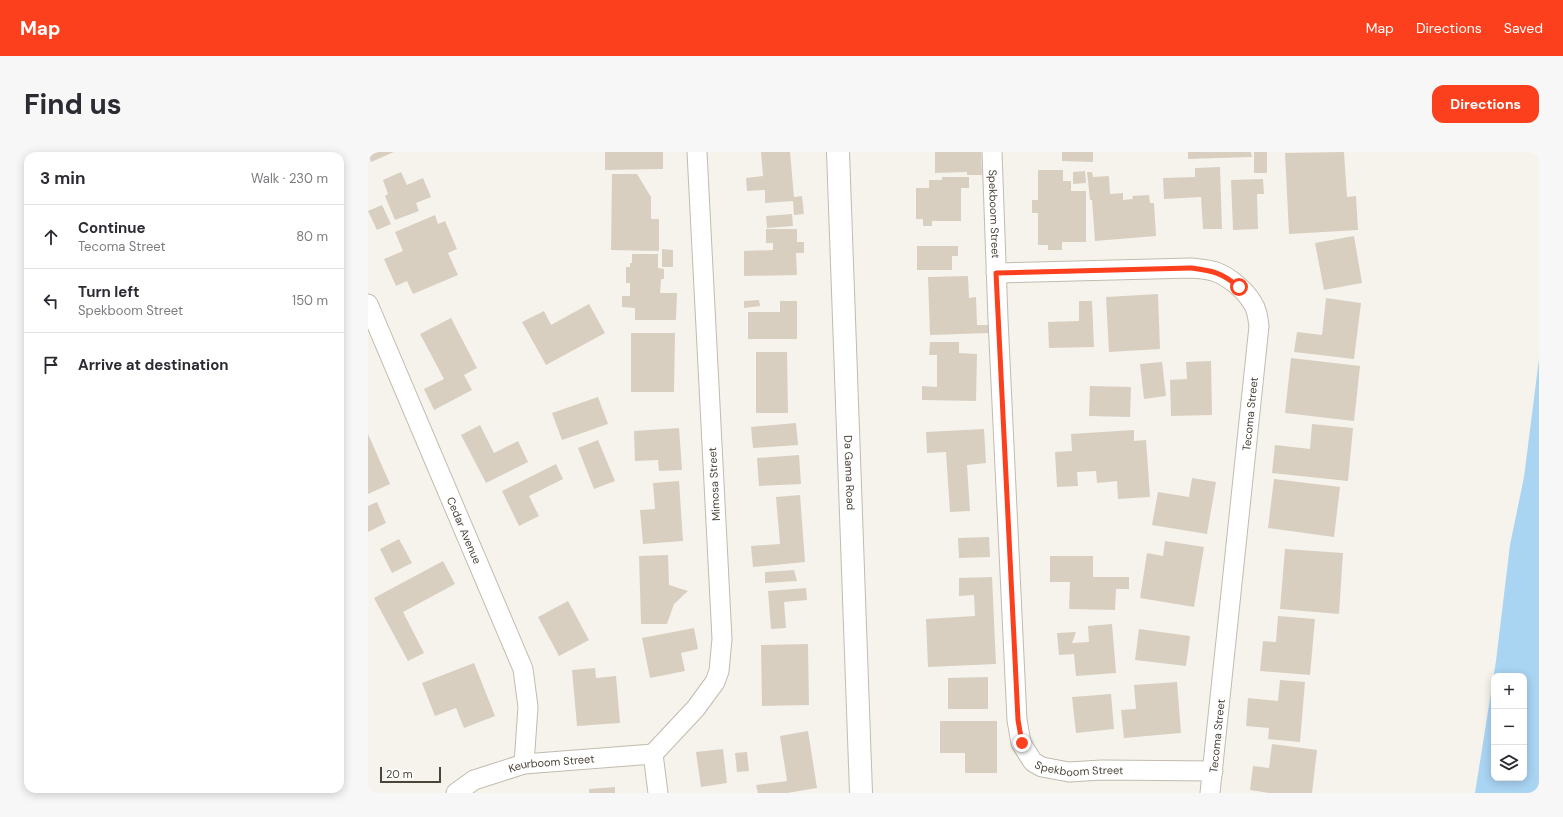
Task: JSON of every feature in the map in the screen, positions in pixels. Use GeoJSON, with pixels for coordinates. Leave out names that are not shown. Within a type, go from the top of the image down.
{"type":"FeatureCollection","features":[{"type":"Feature","properties":{"kind":"street","name":"Mimosa Street"},"geometry":{"type":"LineString","coordinates":[[653,754],[696,708],[715,682],[719,670],[722,639],[697,152]]}},
{"type":"Feature","properties":{"kind":"street","name":"Da Gama Road"},"geometry":{"type":"LineString","coordinates":[[838,152],[862,793]]}},
{"type":"Feature","properties":{"kind":"street","name":"Spekboom Street"},"geometry":{"type":"LineString","coordinates":[[992,152],[996,273],[1018,720],[1022,743],[1033,762],[1042,767],[1069,772],[1102,770],[1213,771]]}},
{"type":"Feature","properties":{"kind":"street","name":"Tecoma Street"},"geometry":{"type":"LineString","coordinates":[[996,273],[1191,268],[1214,271],[1228,278],[1239,287],[1252,302],[1258,313],[1259,326],[1210,793]]}},
{"type":"Feature","properties":{"kind":"street","name":"Cedar Avenue"},"geometry":{"type":"LineString","coordinates":[[368,304],[523,669],[528,707],[524,764]]}},
{"type":"Feature","properties":{"kind":"street","name":"Keurboom Street"},"geometry":{"type":"LineString","coordinates":[[456,793],[474,780],[524,764],[653,754]]}},
{"type":"Feature","properties":{"kind":"street"},"geometry":{"type":"LineString","coordinates":[[653,754],[658,793]]}},
{"type":"Feature","properties":{"kind":"water"},"geometry":{"type":"Polygon","coordinates":[[[1539,359],[1539,793],[1475,793],[1491,692],[1491,781],[1527,781],[1527,673],[1494,673],[1510,545],[1524,477],[1539,359]]]}},
{"type":"Feature","properties":{"kind":"building"},"geometry":{"type":"Polygon","coordinates":[[[368,152],[394,152],[371,162],[368,152]]]}},
{"type":"Feature","properties":{"kind":"building"},"geometry":{"type":"Polygon","coordinates":[[[605,152],[663,152],[663,169],[605,170],[605,152]]]}},
{"type":"Feature","properties":{"kind":"building"},"geometry":{"type":"Polygon","coordinates":[[[761,152],[790,152],[794,197],[802,196],[804,214],[794,215],[793,201],[765,203],[765,190],[747,191],[746,178],[763,176],[761,152]]]}},
{"type":"Feature","properties":{"kind":"building"},"geometry":{"type":"Polygon","coordinates":[[[935,152],[981,152],[982,175],[967,175],[967,172],[935,173],[935,152]]]}},
{"type":"Feature","properties":{"kind":"building"},"geometry":{"type":"Polygon","coordinates":[[[1062,152],[1093,152],[1093,162],[1062,161],[1062,152]]]}},
{"type":"Feature","properties":{"kind":"building"},"geometry":{"type":"Polygon","coordinates":[[[1188,152],[1251,152],[1252,157],[1188,159],[1188,152]]]}},
{"type":"Feature","properties":{"kind":"building"},"geometry":{"type":"Polygon","coordinates":[[[1254,152],[1267,152],[1267,173],[1254,173],[1254,152]]]}},
{"type":"Feature","properties":{"kind":"building"},"geometry":{"type":"Polygon","coordinates":[[[1344,152],[1347,197],[1356,196],[1358,230],[1289,234],[1285,153],[1344,152]]]}},
{"type":"Feature","properties":{"kind":"building"},"geometry":{"type":"Polygon","coordinates":[[[1220,167],[1222,229],[1203,229],[1201,197],[1164,199],[1163,178],[1195,177],[1195,168],[1220,167]]]}},
{"type":"Feature","properties":{"kind":"building"},"geometry":{"type":"Polygon","coordinates":[[[1038,170],[1063,170],[1063,181],[1071,181],[1071,191],[1086,191],[1086,242],[1062,242],[1062,250],[1048,250],[1048,245],[1038,245],[1038,213],[1032,213],[1032,200],[1038,200],[1038,170]]]}},
{"type":"Feature","properties":{"kind":"building"},"geometry":{"type":"Polygon","coordinates":[[[1085,171],[1086,183],[1073,184],[1073,172],[1085,171]]]}},
{"type":"Feature","properties":{"kind":"building"},"geometry":{"type":"Polygon","coordinates":[[[401,172],[407,185],[423,178],[431,197],[416,203],[419,211],[395,220],[385,196],[388,194],[383,180],[401,172]]]}},
{"type":"Feature","properties":{"kind":"building"},"geometry":{"type":"Polygon","coordinates":[[[1087,172],[1092,172],[1093,177],[1109,176],[1110,194],[1123,193],[1123,200],[1133,199],[1132,196],[1149,195],[1150,203],[1154,203],[1156,236],[1095,241],[1092,200],[1090,200],[1087,172]]]}},
{"type":"Feature","properties":{"kind":"building"},"geometry":{"type":"Polygon","coordinates":[[[612,174],[637,174],[651,197],[651,219],[659,219],[659,251],[611,250],[612,174]]]}},
{"type":"Feature","properties":{"kind":"building"},"geometry":{"type":"Polygon","coordinates":[[[942,177],[969,177],[969,188],[961,188],[961,221],[932,221],[932,226],[923,226],[923,219],[916,219],[916,188],[929,188],[929,180],[942,180],[942,177]]]}},
{"type":"Feature","properties":{"kind":"building"},"geometry":{"type":"Polygon","coordinates":[[[1263,179],[1264,194],[1257,194],[1258,229],[1233,230],[1231,180],[1263,179]]]}},
{"type":"Feature","properties":{"kind":"building"},"geometry":{"type":"Polygon","coordinates":[[[382,205],[391,224],[377,230],[368,211],[382,205]]]}},
{"type":"Feature","properties":{"kind":"building"},"geometry":{"type":"Polygon","coordinates":[[[792,214],[793,226],[767,228],[766,216],[792,214]]]}},
{"type":"Feature","properties":{"kind":"building"},"geometry":{"type":"Polygon","coordinates":[[[435,215],[438,224],[445,221],[457,249],[448,253],[458,275],[413,294],[407,281],[396,286],[384,259],[403,251],[395,232],[435,215]]]}},
{"type":"Feature","properties":{"kind":"building"},"geometry":{"type":"Polygon","coordinates":[[[766,229],[797,229],[797,242],[804,242],[804,253],[796,253],[797,275],[744,276],[744,251],[773,250],[773,243],[766,243],[766,229]]]}},
{"type":"Feature","properties":{"kind":"building"},"geometry":{"type":"Polygon","coordinates":[[[1354,236],[1362,283],[1324,290],[1315,243],[1354,236]]]}},
{"type":"Feature","properties":{"kind":"building"},"geometry":{"type":"Polygon","coordinates":[[[917,246],[958,246],[958,256],[952,256],[952,270],[917,270],[917,246]]]}},
{"type":"Feature","properties":{"kind":"building"},"geometry":{"type":"Polygon","coordinates":[[[662,249],[673,250],[673,267],[662,267],[662,249]]]}},
{"type":"Feature","properties":{"kind":"building"},"geometry":{"type":"Polygon","coordinates":[[[632,254],[658,254],[658,268],[664,269],[664,279],[661,279],[660,293],[677,293],[676,320],[635,320],[635,308],[622,307],[622,296],[630,296],[630,283],[626,283],[626,267],[630,267],[630,263],[632,263],[632,254]]]}},
{"type":"Feature","properties":{"kind":"building"},"geometry":{"type":"Polygon","coordinates":[[[968,276],[969,298],[976,297],[977,325],[989,325],[989,333],[930,335],[928,277],[968,276]]]}},
{"type":"Feature","properties":{"kind":"building"},"geometry":{"type":"Polygon","coordinates":[[[1158,294],[1160,349],[1109,352],[1106,297],[1158,294]]]}},
{"type":"Feature","properties":{"kind":"building"},"geometry":{"type":"Polygon","coordinates":[[[1326,298],[1361,303],[1354,359],[1294,352],[1297,332],[1322,335],[1326,298]]]}},
{"type":"Feature","properties":{"kind":"building"},"geometry":{"type":"Polygon","coordinates":[[[759,300],[760,306],[744,308],[744,301],[759,300]]]}},
{"type":"Feature","properties":{"kind":"building"},"geometry":{"type":"Polygon","coordinates":[[[780,301],[797,301],[797,339],[748,339],[748,312],[780,312],[780,301]]]}},
{"type":"Feature","properties":{"kind":"building"},"geometry":{"type":"Polygon","coordinates":[[[1079,301],[1092,301],[1094,347],[1049,348],[1048,322],[1079,321],[1079,301]]]}},
{"type":"Feature","properties":{"kind":"building"},"geometry":{"type":"Polygon","coordinates":[[[589,304],[605,333],[546,365],[522,322],[544,311],[551,325],[589,304]]]}},
{"type":"Feature","properties":{"kind":"building"},"geometry":{"type":"Polygon","coordinates":[[[451,318],[477,368],[464,375],[472,390],[434,410],[424,389],[444,379],[420,334],[451,318]]]}},
{"type":"Feature","properties":{"kind":"building"},"geometry":{"type":"Polygon","coordinates":[[[631,333],[675,333],[674,392],[631,392],[631,333]]]}},
{"type":"Feature","properties":{"kind":"building"},"geometry":{"type":"Polygon","coordinates":[[[930,342],[959,342],[959,353],[977,354],[976,401],[922,400],[922,386],[937,387],[937,355],[929,355],[930,342]]]}},
{"type":"Feature","properties":{"kind":"building"},"geometry":{"type":"Polygon","coordinates":[[[756,352],[787,352],[788,413],[756,413],[756,352]]]}},
{"type":"Feature","properties":{"kind":"building"},"geometry":{"type":"Polygon","coordinates":[[[1291,358],[1360,366],[1354,421],[1285,413],[1291,358]]]}},
{"type":"Feature","properties":{"kind":"building"},"geometry":{"type":"Polygon","coordinates":[[[1211,361],[1212,415],[1171,416],[1170,380],[1187,379],[1186,362],[1211,361]]]}},
{"type":"Feature","properties":{"kind":"building"},"geometry":{"type":"Polygon","coordinates":[[[1162,362],[1166,396],[1144,399],[1140,364],[1162,362]]]}},
{"type":"Feature","properties":{"kind":"building"},"geometry":{"type":"Polygon","coordinates":[[[1090,386],[1131,387],[1130,417],[1089,416],[1090,386]]]}},
{"type":"Feature","properties":{"kind":"building"},"geometry":{"type":"Polygon","coordinates":[[[598,397],[608,424],[562,440],[552,413],[598,397]]]}},
{"type":"Feature","properties":{"kind":"building"},"geometry":{"type":"Polygon","coordinates":[[[796,423],[798,445],[753,448],[751,427],[796,423]]]}},
{"type":"Feature","properties":{"kind":"building"},"geometry":{"type":"Polygon","coordinates":[[[1312,424],[1353,428],[1348,481],[1272,473],[1275,445],[1310,449],[1312,424]]]}},
{"type":"Feature","properties":{"kind":"building"},"geometry":{"type":"Polygon","coordinates":[[[480,425],[494,453],[518,441],[528,462],[486,483],[461,435],[480,425]]]}},
{"type":"Feature","properties":{"kind":"building"},"geometry":{"type":"Polygon","coordinates":[[[679,428],[682,470],[659,471],[658,460],[635,461],[634,431],[679,428]]]}},
{"type":"Feature","properties":{"kind":"building"},"geometry":{"type":"Polygon","coordinates":[[[984,429],[986,463],[967,465],[970,511],[950,512],[946,452],[927,453],[926,432],[984,429]]]}},
{"type":"Feature","properties":{"kind":"building"},"geometry":{"type":"Polygon","coordinates":[[[1134,430],[1134,441],[1146,440],[1150,497],[1118,499],[1117,481],[1097,483],[1096,471],[1077,472],[1078,486],[1057,487],[1055,452],[1072,451],[1071,434],[1134,430]]]}},
{"type":"Feature","properties":{"kind":"building"},"geometry":{"type":"Polygon","coordinates":[[[368,434],[390,484],[368,494],[368,434]]]}},
{"type":"Feature","properties":{"kind":"building"},"geometry":{"type":"Polygon","coordinates":[[[598,440],[615,481],[594,489],[578,448],[598,440]]]}},
{"type":"Feature","properties":{"kind":"building"},"geometry":{"type":"Polygon","coordinates":[[[799,455],[801,484],[759,486],[757,458],[799,455]]]}},
{"type":"Feature","properties":{"kind":"building"},"geometry":{"type":"Polygon","coordinates":[[[556,464],[563,479],[529,496],[539,516],[519,526],[502,491],[556,464]]]}},
{"type":"Feature","properties":{"kind":"building"},"geometry":{"type":"Polygon","coordinates":[[[1192,478],[1216,482],[1207,534],[1152,525],[1158,492],[1189,497],[1192,478]]]}},
{"type":"Feature","properties":{"kind":"building"},"geometry":{"type":"Polygon","coordinates":[[[1274,479],[1340,487],[1334,537],[1268,528],[1274,479]]]}},
{"type":"Feature","properties":{"kind":"building"},"geometry":{"type":"Polygon","coordinates":[[[679,481],[683,541],[643,544],[640,510],[655,509],[653,483],[679,481]]]}},
{"type":"Feature","properties":{"kind":"building"},"geometry":{"type":"Polygon","coordinates":[[[800,495],[805,562],[753,567],[751,546],[780,544],[776,497],[800,495]]]}},
{"type":"Feature","properties":{"kind":"building"},"geometry":{"type":"Polygon","coordinates":[[[377,502],[386,523],[368,532],[368,506],[377,502]]]}},
{"type":"Feature","properties":{"kind":"building"},"geometry":{"type":"Polygon","coordinates":[[[989,537],[990,557],[959,558],[958,538],[989,537]]]}},
{"type":"Feature","properties":{"kind":"building"},"geometry":{"type":"Polygon","coordinates":[[[399,539],[412,563],[392,573],[380,549],[399,539]]]}},
{"type":"Feature","properties":{"kind":"building"},"geometry":{"type":"Polygon","coordinates":[[[1165,541],[1204,547],[1194,607],[1140,598],[1147,553],[1163,556],[1165,541]]]}},
{"type":"Feature","properties":{"kind":"building"},"geometry":{"type":"Polygon","coordinates":[[[1285,549],[1343,553],[1339,614],[1280,609],[1285,549]]]}},
{"type":"Feature","properties":{"kind":"building"},"geometry":{"type":"Polygon","coordinates":[[[668,555],[669,585],[688,591],[674,604],[667,624],[641,624],[639,556],[668,555]]]}},
{"type":"Feature","properties":{"kind":"building"},"geometry":{"type":"Polygon","coordinates":[[[1050,556],[1093,556],[1093,577],[1129,577],[1129,589],[1116,589],[1115,610],[1069,609],[1070,582],[1050,582],[1050,556]]]}},
{"type":"Feature","properties":{"kind":"building"},"geometry":{"type":"Polygon","coordinates":[[[443,561],[455,584],[403,612],[424,653],[408,661],[374,598],[443,561]]]}},
{"type":"Feature","properties":{"kind":"building"},"geometry":{"type":"Polygon","coordinates":[[[794,570],[797,581],[765,583],[765,572],[794,570]]]}},
{"type":"Feature","properties":{"kind":"building"},"geometry":{"type":"Polygon","coordinates":[[[992,577],[996,664],[928,667],[926,619],[975,616],[974,595],[959,596],[959,578],[992,577]]]}},
{"type":"Feature","properties":{"kind":"building"},"geometry":{"type":"Polygon","coordinates":[[[806,588],[807,600],[784,602],[786,628],[771,629],[768,591],[806,588]]]}},
{"type":"Feature","properties":{"kind":"building"},"geometry":{"type":"Polygon","coordinates":[[[568,601],[589,640],[559,656],[538,617],[568,601]]]}},
{"type":"Feature","properties":{"kind":"building"},"geometry":{"type":"Polygon","coordinates":[[[1278,616],[1315,619],[1310,675],[1260,671],[1263,641],[1276,642],[1278,616]]]}},
{"type":"Feature","properties":{"kind":"building"},"geometry":{"type":"Polygon","coordinates":[[[1112,624],[1116,673],[1076,676],[1074,654],[1059,655],[1057,633],[1076,632],[1072,643],[1089,642],[1088,626],[1112,624]]]}},
{"type":"Feature","properties":{"kind":"building"},"geometry":{"type":"Polygon","coordinates":[[[694,628],[698,649],[681,653],[685,671],[650,678],[642,638],[694,628]]]}},
{"type":"Feature","properties":{"kind":"building"},"geometry":{"type":"Polygon","coordinates":[[[1139,629],[1190,636],[1186,666],[1135,660],[1139,629]]]}},
{"type":"Feature","properties":{"kind":"building"},"geometry":{"type":"Polygon","coordinates":[[[808,644],[809,705],[762,706],[761,645],[808,644]]]}},
{"type":"Feature","properties":{"kind":"building"},"geometry":{"type":"Polygon","coordinates":[[[474,663],[495,716],[464,728],[456,708],[435,716],[422,683],[474,663]]]}},
{"type":"Feature","properties":{"kind":"building"},"geometry":{"type":"Polygon","coordinates":[[[595,668],[596,678],[616,676],[620,723],[577,726],[572,670],[595,668]]]}},
{"type":"Feature","properties":{"kind":"building"},"geometry":{"type":"Polygon","coordinates":[[[988,677],[988,709],[948,709],[948,678],[988,677]]]}},
{"type":"Feature","properties":{"kind":"building"},"geometry":{"type":"Polygon","coordinates":[[[1280,680],[1305,682],[1300,742],[1268,739],[1269,728],[1246,726],[1248,698],[1278,701],[1280,680]]]}},
{"type":"Feature","properties":{"kind":"building"},"geometry":{"type":"Polygon","coordinates":[[[1177,682],[1181,733],[1124,738],[1121,710],[1136,709],[1134,685],[1177,682]]]}},
{"type":"Feature","properties":{"kind":"building"},"geometry":{"type":"Polygon","coordinates":[[[1111,694],[1114,729],[1076,733],[1072,697],[1111,694]]]}},
{"type":"Feature","properties":{"kind":"building"},"geometry":{"type":"Polygon","coordinates":[[[940,721],[997,721],[997,773],[965,773],[965,753],[940,753],[940,721]]]}},
{"type":"Feature","properties":{"kind":"building"},"geometry":{"type":"Polygon","coordinates":[[[808,731],[817,788],[787,793],[758,793],[756,785],[787,781],[780,736],[808,731]]]}},
{"type":"Feature","properties":{"kind":"building"},"geometry":{"type":"Polygon","coordinates":[[[1272,744],[1317,750],[1312,793],[1269,793],[1250,790],[1253,766],[1269,768],[1272,744]]]}},
{"type":"Feature","properties":{"kind":"building"},"geometry":{"type":"Polygon","coordinates":[[[723,749],[727,783],[701,787],[696,752],[723,749]]]}},
{"type":"Feature","properties":{"kind":"building"},"geometry":{"type":"Polygon","coordinates":[[[747,752],[749,771],[737,772],[735,753],[747,752]]]}},
{"type":"Feature","properties":{"kind":"building"},"geometry":{"type":"Polygon","coordinates":[[[615,787],[615,793],[589,793],[589,789],[615,787]]]}},
{"type":"Feature","properties":{"kind":"route"},"geometry":{"type":"LineString","coordinates":[[1022,743],[1018,720],[996,273],[1191,268],[1214,271],[1228,278],[1239,287]]}}]}
